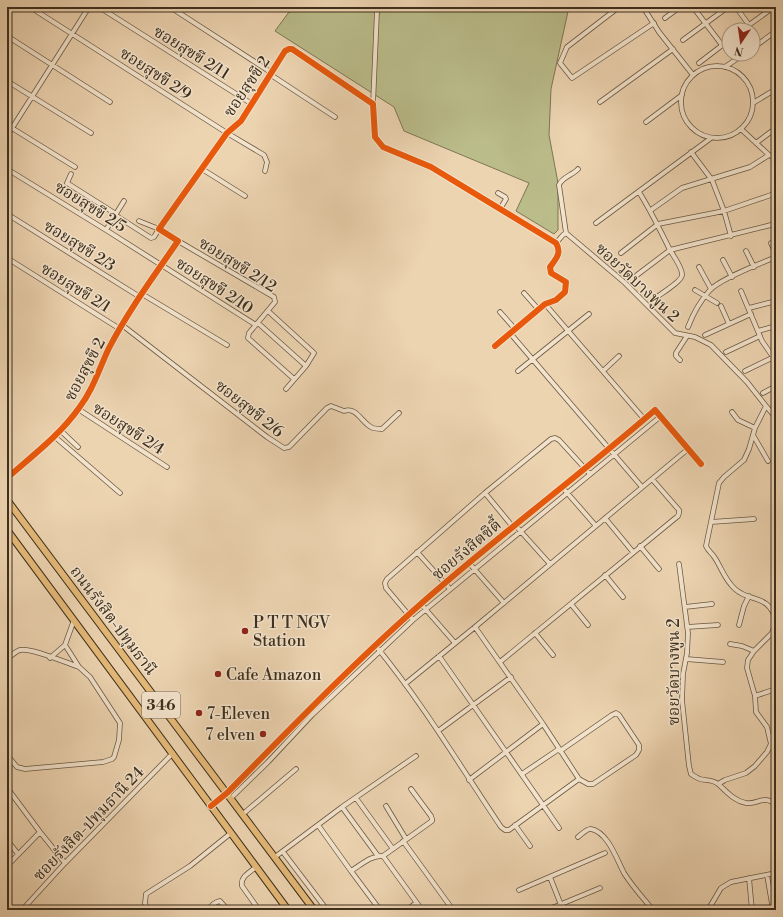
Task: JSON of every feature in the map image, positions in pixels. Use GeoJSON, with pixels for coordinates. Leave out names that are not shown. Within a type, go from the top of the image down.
{"type":"FeatureCollection","features":[{"type":"Feature","properties":{"kind":"main road","name":"ถนนรังสิต-ปทุมธานี"},"geometry":{"type":"LineString","coordinates":[[7,500],[314,910]]}},
{"type":"Feature","properties":{"kind":"main road","name":"ถนนรังสิต-ปทุมธานี"},"geometry":{"type":"LineString","coordinates":[[7,530],[288,910]]}},
{"type":"Feature","properties":{"kind":"street","name":"ซอยสุขขี 2/9"},"geometry":{"type":"LineString","coordinates":[[30,7],[264,155],[267,162],[265,171]]}},
{"type":"Feature","properties":{"kind":"street"},"geometry":{"type":"LineString","coordinates":[[7,136],[89,7]]}},
{"type":"Feature","properties":{"kind":"street","name":"ซอยสุขขี 2/11"},"geometry":{"type":"LineString","coordinates":[[99,7],[252,104]]}},
{"type":"Feature","properties":{"kind":"street"},"geometry":{"type":"LineString","coordinates":[[170,7],[335,117]]}},
{"type":"Feature","properties":{"kind":"street"},"geometry":{"type":"LineString","coordinates":[[379,7],[377,11],[373,104],[375,137],[383,148],[432,167],[557,241],[559,253],[550,267],[551,273],[566,282],[566,292],[556,300],[546,304],[495,346]]}},
{"type":"Feature","properties":{"kind":"street"},"geometry":{"type":"LineString","coordinates":[[619,7],[567,47],[560,63],[572,78],[654,22]]}},
{"type":"Feature","properties":{"kind":"street"},"geometry":{"type":"LineString","coordinates":[[644,7],[673,49],[694,75]]}},
{"type":"Feature","properties":{"kind":"street"},"geometry":{"type":"LineString","coordinates":[[665,18],[680,7]]}},
{"type":"Feature","properties":{"kind":"street"},"geometry":{"type":"LineString","coordinates":[[692,7],[721,44]]}},
{"type":"Feature","properties":{"kind":"street"},"geometry":{"type":"LineString","coordinates":[[683,40],[728,7]]}},
{"type":"Feature","properties":{"kind":"street"},"geometry":{"type":"LineString","coordinates":[[736,7],[747,22]]}},
{"type":"Feature","properties":{"kind":"street"},"geometry":{"type":"LineString","coordinates":[[753,22],[774,7]]}},
{"type":"Feature","properties":{"kind":"street"},"geometry":{"type":"LineString","coordinates":[[761,42],[776,31]]}},
{"type":"Feature","properties":{"kind":"street"},"geometry":{"type":"LineString","coordinates":[[7,36],[110,102]]}},
{"type":"Feature","properties":{"kind":"street"},"geometry":{"type":"LineString","coordinates":[[699,62],[721,46]]}},
{"type":"Feature","properties":{"kind":"street","name":"ซอยสุขขี 2"},"geometry":{"type":"LineString","coordinates":[[159,229],[227,133],[241,121],[285,51],[289,48],[373,104]]}},
{"type":"Feature","properties":{"kind":"street"},"geometry":{"type":"LineString","coordinates":[[600,102],[673,49]]}},
{"type":"Feature","properties":{"kind":"street"},"geometry":{"type":"LineString","coordinates":[[725,67],[732,62]]}},
{"type":"Feature","properties":{"kind":"street"},"geometry":{"type":"LineString","coordinates":[[714,66],[725,67],[737,72],[746,80],[751,91],[753,103],[752,113],[748,122],[732,135],[722,138],[711,138],[700,134],[691,127],[685,118],[681,107],[682,95],[686,84],[694,75],[703,69],[714,66]]}},
{"type":"Feature","properties":{"kind":"street"},"geometry":{"type":"LineString","coordinates":[[7,81],[91,133]]}},
{"type":"Feature","properties":{"kind":"street"},"geometry":{"type":"LineString","coordinates":[[753,103],[776,89]]}},
{"type":"Feature","properties":{"kind":"street"},"geometry":{"type":"LineString","coordinates":[[646,122],[682,95]]}},
{"type":"Feature","properties":{"kind":"street"},"geometry":{"type":"LineString","coordinates":[[7,125],[75,167]]}},
{"type":"Feature","properties":{"kind":"street"},"geometry":{"type":"LineString","coordinates":[[756,143],[776,128]]}},
{"type":"Feature","properties":{"kind":"street"},"geometry":{"type":"LineString","coordinates":[[741,129],[769,155],[776,158]]}},
{"type":"Feature","properties":{"kind":"street"},"geometry":{"type":"LineString","coordinates":[[596,223],[711,138]]}},
{"type":"Feature","properties":{"kind":"street"},"geometry":{"type":"LineString","coordinates":[[691,152],[712,180],[724,211],[731,236]]}},
{"type":"Feature","properties":{"kind":"street"},"geometry":{"type":"LineString","coordinates":[[650,210],[682,188],[712,180],[750,167],[769,155]]}},
{"type":"Feature","properties":{"kind":"street","name":"ซอยสุขขี 2/5"},"geometry":{"type":"LineString","coordinates":[[7,169],[161,265]]}},
{"type":"Feature","properties":{"kind":"street"},"geometry":{"type":"LineString","coordinates":[[202,169],[245,196]]}},
{"type":"Feature","properties":{"kind":"street"},"geometry":{"type":"LineString","coordinates":[[557,241],[564,234],[560,182],[578,169]]}},
{"type":"Feature","properties":{"kind":"street"},"geometry":{"type":"LineString","coordinates":[[71,174],[66,184],[116,214],[150,238],[154,237],[159,229]]}},
{"type":"Feature","properties":{"kind":"street"},"geometry":{"type":"LineString","coordinates":[[621,253],[658,224],[724,211],[771,195],[776,191]]}},
{"type":"Feature","properties":{"kind":"street"},"geometry":{"type":"LineString","coordinates":[[639,192],[682,270],[680,279],[657,297]]}},
{"type":"Feature","properties":{"kind":"street"},"geometry":{"type":"LineString","coordinates":[[498,193],[505,197],[505,201],[501,208]]}},
{"type":"Feature","properties":{"kind":"street"},"geometry":{"type":"LineString","coordinates":[[106,230],[124,201]]}},
{"type":"Feature","properties":{"kind":"street","name":"ซอยสุขขี 2/3"},"geometry":{"type":"LineString","coordinates":[[7,214],[141,296],[227,346]]}},
{"type":"Feature","properties":{"kind":"street"},"geometry":{"type":"LineString","coordinates":[[139,221],[159,229],[178,241]]}},
{"type":"Feature","properties":{"kind":"street"},"geometry":{"type":"LineString","coordinates":[[637,275],[670,250],[731,236],[776,223]]}},
{"type":"Feature","properties":{"kind":"street","name":"ซอยวัดบางพูน 2"},"geometry":{"type":"LineString","coordinates":[[564,234],[625,283],[675,333],[695,337],[711,345],[747,382],[776,418]]}},
{"type":"Feature","properties":{"kind":"street","name":"ซอยสุขขี 2"},"geometry":{"type":"LineString","coordinates":[[7,478],[55,437],[78,409],[92,388],[109,348],[121,327],[178,241]]}},
{"type":"Feature","properties":{"kind":"street","name":"ซอยสุขขี 2/12"},"geometry":{"type":"LineString","coordinates":[[178,241],[274,297],[275,302],[268,311]]}},
{"type":"Feature","properties":{"kind":"street"},"geometry":{"type":"LineString","coordinates":[[688,327],[694,312],[711,289],[776,255],[771,244]]}},
{"type":"Feature","properties":{"kind":"street"},"geometry":{"type":"LineString","coordinates":[[746,251],[754,267]]}},
{"type":"Feature","properties":{"kind":"street","name":"ซอยสุขขี 2/1"},"geometry":{"type":"LineString","coordinates":[[7,258],[121,327]]}},
{"type":"Feature","properties":{"kind":"street"},"geometry":{"type":"LineString","coordinates":[[723,260],[732,277]]}},
{"type":"Feature","properties":{"kind":"street","name":"ซอยสุขขี 2/10"},"geometry":{"type":"LineString","coordinates":[[161,265],[257,324],[306,366]]}},
{"type":"Feature","properties":{"kind":"street"},"geometry":{"type":"LineString","coordinates":[[699,267],[711,289]]}},
{"type":"Feature","properties":{"kind":"street"},"geometry":{"type":"LineString","coordinates":[[695,290],[719,305],[729,324]]}},
{"type":"Feature","properties":{"kind":"street"},"geometry":{"type":"LineString","coordinates":[[741,291],[762,341],[775,357],[745,371]]}},
{"type":"Feature","properties":{"kind":"street"},"geometry":{"type":"LineString","coordinates":[[524,293],[539,310]]}},
{"type":"Feature","properties":{"kind":"street"},"geometry":{"type":"LineString","coordinates":[[749,308],[776,301]]}},
{"type":"Feature","properties":{"kind":"street"},"geometry":{"type":"LineString","coordinates":[[546,304],[644,419]]}},
{"type":"Feature","properties":{"kind":"street"},"geometry":{"type":"LineString","coordinates":[[286,389],[314,356],[313,351],[268,311],[249,333],[248,338],[294,379]]}},
{"type":"Feature","properties":{"kind":"street"},"geometry":{"type":"LineString","coordinates":[[500,312],[515,329]]}},
{"type":"Feature","properties":{"kind":"street"},"geometry":{"type":"LineString","coordinates":[[518,371],[589,314]]}},
{"type":"Feature","properties":{"kind":"street"},"geometry":{"type":"LineString","coordinates":[[705,335],[751,314]]}},
{"type":"Feature","properties":{"kind":"street"},"geometry":{"type":"LineString","coordinates":[[758,331],[776,326]]}},
{"type":"Feature","properties":{"kind":"street","name":"ซอยสุขขี 2/6"},"geometry":{"type":"LineString","coordinates":[[121,327],[284,448],[289,447],[327,408],[331,406],[344,411],[348,409],[352,410],[371,427],[378,429],[382,429],[399,413]]}},
{"type":"Feature","properties":{"kind":"street"},"geometry":{"type":"LineString","coordinates":[[510,333],[642,487]]}},
{"type":"Feature","properties":{"kind":"street"},"geometry":{"type":"LineString","coordinates":[[680,360],[676,356],[676,353],[687,336]]}},
{"type":"Feature","properties":{"kind":"street"},"geometry":{"type":"LineString","coordinates":[[726,352],[760,336]]}},
{"type":"Feature","properties":{"kind":"street"},"geometry":{"type":"LineString","coordinates":[[603,371],[619,356]]}},
{"type":"Feature","properties":{"kind":"street"},"geometry":{"type":"LineString","coordinates":[[763,392],[776,386]]}},
{"type":"Feature","properties":{"kind":"street"},"geometry":{"type":"LineString","coordinates":[[718,784],[746,772],[755,766],[767,752],[771,744],[767,727],[756,712],[754,696],[747,668],[752,650],[772,633],[776,621],[774,613],[761,600],[748,597],[730,584],[706,546],[719,483],[744,460],[753,435],[753,427],[766,406]]}},
{"type":"Feature","properties":{"kind":"street","name":"ซอยสุขขี 2/4"},"geometry":{"type":"LineString","coordinates":[[78,409],[167,467]]}},
{"type":"Feature","properties":{"kind":"street","name":"ซอยรังสิตซิตี้"},"geometry":{"type":"LineString","coordinates":[[655,410],[661,416],[520,530],[413,620],[379,650],[312,715],[268,762],[229,796],[301,718],[375,645],[408,615],[655,410]]}},
{"type":"Feature","properties":{"kind":"street"},"geometry":{"type":"LineString","coordinates":[[732,412],[738,420],[753,427]]}},
{"type":"Feature","properties":{"kind":"street"},"geometry":{"type":"LineString","coordinates":[[661,416],[701,464]]}},
{"type":"Feature","properties":{"kind":"street"},"geometry":{"type":"LineString","coordinates":[[60,430],[78,447]]}},
{"type":"Feature","properties":{"kind":"street"},"geometry":{"type":"LineString","coordinates":[[753,435],[768,461]]}},
{"type":"Feature","properties":{"kind":"street"},"geometry":{"type":"LineString","coordinates":[[55,437],[120,493]]}},
{"type":"Feature","properties":{"kind":"street"},"geometry":{"type":"LineString","coordinates":[[413,620],[386,588],[385,583],[387,579],[485,493],[551,439],[555,438],[559,440],[590,474]]}},
{"type":"Feature","properties":{"kind":"street"},"geometry":{"type":"LineString","coordinates":[[405,684],[688,449]]}},
{"type":"Feature","properties":{"kind":"street"},"geometry":{"type":"LineString","coordinates":[[500,662],[678,516],[679,510],[652,478]]}},
{"type":"Feature","properties":{"kind":"street"},"geometry":{"type":"LineString","coordinates":[[562,487],[596,526]]}},
{"type":"Feature","properties":{"kind":"street"},"geometry":{"type":"LineString","coordinates":[[485,493],[550,564]]}},
{"type":"Feature","properties":{"kind":"street"},"geometry":{"type":"LineString","coordinates":[[605,518],[633,552]]}},
{"type":"Feature","properties":{"kind":"street"},"geometry":{"type":"LineString","coordinates":[[712,522],[754,519]]}},
{"type":"Feature","properties":{"kind":"street"},"geometry":{"type":"LineString","coordinates":[[640,546],[659,569]]}},
{"type":"Feature","properties":{"kind":"street"},"geometry":{"type":"LineString","coordinates":[[416,552],[450,589]]}},
{"type":"Feature","properties":{"kind":"street"},"geometry":{"type":"LineString","coordinates":[[469,563],[504,603]]}},
{"type":"Feature","properties":{"kind":"street","name":"ซอยวัดบางพูน 2"},"geometry":{"type":"LineString","coordinates":[[679,564],[687,627],[682,700],[691,774],[700,779],[709,780],[718,784],[738,801],[748,804],[760,800],[770,800],[775,802]]}},
{"type":"Feature","properties":{"kind":"street"},"geometry":{"type":"LineString","coordinates":[[605,575],[623,597]]}},
{"type":"Feature","properties":{"kind":"street"},"geometry":{"type":"LineString","coordinates":[[739,625],[748,597]]}},
{"type":"Feature","properties":{"kind":"street"},"geometry":{"type":"LineString","coordinates":[[421,604],[455,643]]}},
{"type":"Feature","properties":{"kind":"street"},"geometry":{"type":"LineString","coordinates":[[570,604],[588,625]]}},
{"type":"Feature","properties":{"kind":"street"},"geometry":{"type":"LineString","coordinates":[[685,607],[712,604]]}},
{"type":"Feature","properties":{"kind":"street"},"geometry":{"type":"LineString","coordinates":[[50,658],[65,646],[74,620]]}},
{"type":"Feature","properties":{"kind":"street"},"geometry":{"type":"LineString","coordinates":[[687,627],[718,625]]}},
{"type":"Feature","properties":{"kind":"street"},"geometry":{"type":"LineString","coordinates":[[475,626],[543,724],[560,750],[579,779],[588,784],[593,784],[636,754],[639,750],[639,745],[619,715],[616,713],[560,750],[522,774]]}},
{"type":"Feature","properties":{"kind":"street"},"geometry":{"type":"LineString","coordinates":[[535,633],[553,655]]}},
{"type":"Feature","properties":{"kind":"street"},"geometry":{"type":"LineString","coordinates":[[730,644],[742,646],[752,650]]}},
{"type":"Feature","properties":{"kind":"street"},"geometry":{"type":"LineString","coordinates":[[375,645],[405,684],[438,731],[501,827],[505,830],[509,830],[515,826],[579,779]]}},
{"type":"Feature","properties":{"kind":"street"},"geometry":{"type":"LineString","coordinates":[[7,755],[17,767],[25,769],[103,762],[114,757],[119,740],[120,723],[90,676],[79,667],[65,646]]}},
{"type":"Feature","properties":{"kind":"street"},"geometry":{"type":"LineString","coordinates":[[7,659],[21,650],[35,652],[79,667]]}},
{"type":"Feature","properties":{"kind":"street"},"geometry":{"type":"LineString","coordinates":[[439,656],[474,704],[559,828]]}},
{"type":"Feature","properties":{"kind":"street"},"geometry":{"type":"LineString","coordinates":[[686,659],[723,662]]}},
{"type":"Feature","properties":{"kind":"street"},"geometry":{"type":"LineString","coordinates":[[438,731],[511,677]]}},
{"type":"Feature","properties":{"kind":"street"},"geometry":{"type":"LineString","coordinates":[[754,696],[776,689]]}},
{"type":"Feature","properties":{"kind":"street"},"geometry":{"type":"LineString","coordinates":[[469,780],[543,724]]}},
{"type":"Feature","properties":{"kind":"street"},"geometry":{"type":"LineString","coordinates":[[771,739],[776,737]]}},
{"type":"Feature","properties":{"kind":"street","name":"ซอยรังสิต-ปทุมธานี 24"},"geometry":{"type":"LineString","coordinates":[[22,910],[173,753]]}},
{"type":"Feature","properties":{"kind":"street"},"geometry":{"type":"LineString","coordinates":[[275,857],[342,807],[416,756]]}},
{"type":"Feature","properties":{"kind":"street"},"geometry":{"type":"LineString","coordinates":[[243,814],[296,769]]}},
{"type":"Feature","properties":{"kind":"street"},"geometry":{"type":"LineString","coordinates":[[8,789],[65,864]]}},
{"type":"Feature","properties":{"kind":"street"},"geometry":{"type":"LineString","coordinates":[[351,871],[373,857],[383,856],[432,821],[411,789]]}},
{"type":"Feature","properties":{"kind":"street"},"geometry":{"type":"LineString","coordinates":[[211,806],[229,796]]}},
{"type":"Feature","properties":{"kind":"street"},"geometry":{"type":"LineString","coordinates":[[356,798],[393,848]]}},
{"type":"Feature","properties":{"kind":"street"},"geometry":{"type":"LineString","coordinates":[[386,806],[405,840],[453,910]]}},
{"type":"Feature","properties":{"kind":"street"},"geometry":{"type":"LineString","coordinates":[[342,807],[378,856]]}},
{"type":"Feature","properties":{"kind":"street"},"geometry":{"type":"LineString","coordinates":[[318,825],[380,910]]}},
{"type":"Feature","properties":{"kind":"street"},"geometry":{"type":"LineString","coordinates":[[515,826],[530,846]]}},
{"type":"Feature","properties":{"kind":"street"},"geometry":{"type":"LineString","coordinates":[[578,837],[591,829],[603,836],[625,874],[653,910]]}},
{"type":"Feature","properties":{"kind":"street"},"geometry":{"type":"LineString","coordinates":[[7,866],[40,832]]}},
{"type":"Feature","properties":{"kind":"street"},"geometry":{"type":"LineString","coordinates":[[148,910],[145,903],[146,894],[190,866],[231,833]]}},
{"type":"Feature","properties":{"kind":"street"},"geometry":{"type":"LineString","coordinates":[[7,840],[18,854]]}},
{"type":"Feature","properties":{"kind":"street"},"geometry":{"type":"LineString","coordinates":[[283,852],[327,910]]}},
{"type":"Feature","properties":{"kind":"street"},"geometry":{"type":"LineString","coordinates":[[519,890],[605,853]]}},
{"type":"Feature","properties":{"kind":"street"},"geometry":{"type":"LineString","coordinates":[[383,856],[422,910]]}},
{"type":"Feature","properties":{"kind":"street"},"geometry":{"type":"LineString","coordinates":[[256,867],[242,879],[241,883],[259,910]]}},
{"type":"Feature","properties":{"kind":"street"},"geometry":{"type":"LineString","coordinates":[[708,910],[721,888],[731,882],[776,873]]}},
{"type":"Feature","properties":{"kind":"street"},"geometry":{"type":"LineString","coordinates":[[767,875],[773,910]]}},
{"type":"Feature","properties":{"kind":"street"},"geometry":{"type":"LineString","coordinates":[[550,877],[563,910]]}},
{"type":"Feature","properties":{"kind":"street"},"geometry":{"type":"LineString","coordinates":[[749,878],[752,910]]}},
{"type":"Feature","properties":{"kind":"street"},"geometry":{"type":"LineString","coordinates":[[547,910],[600,888]]}},
{"type":"Feature","properties":{"kind":"street"},"geometry":{"type":"LineString","coordinates":[[209,910],[211,906],[220,901],[228,910]]}},
{"type":"Feature","properties":{"kind":"street"},"geometry":{"type":"LineString","coordinates":[[407,910],[416,903]]}},
{"type":"Feature","properties":{"kind":"green space"},"geometry":{"type":"Polygon","coordinates":[[[330,7],[569,7],[551,89],[549,135],[558,183],[558,230],[554,234],[516,211],[529,183],[404,131],[394,107],[275,31],[289,12],[330,7]]]}},
{"type":"Feature","properties":{"kind":"cycle path"},"geometry":{"type":"LineString","coordinates":[[7,478],[54,436],[84,401],[92,387],[109,348],[124,321],[178,241],[159,229],[227,133],[241,121],[285,51],[289,49],[292,49],[373,104],[375,137],[383,147],[431,167],[556,243],[558,253],[556,259],[550,267],[551,273],[566,282],[565,292],[556,300],[545,304],[495,346]]}},
{"type":"Feature","properties":{"kind":"cycle path"},"geometry":{"type":"LineString","coordinates":[[211,806],[227,793],[334,685],[416,608],[655,410],[701,464]]}},
{"type":"Feature","properties":{"kind":"place","name":"P T T NGV Station"},"geometry":{"type":"Point","coordinates":[245,631]}},
{"type":"Feature","properties":{"kind":"place","name":"Cafe Amazon"},"geometry":{"type":"Point","coordinates":[218,674]}},
{"type":"Feature","properties":{"kind":"place","name":"7-Eleven"},"geometry":{"type":"Point","coordinates":[199,713]}},
{"type":"Feature","properties":{"kind":"place","name":"7 elven"},"geometry":{"type":"Point","coordinates":[263,734]}}]}
